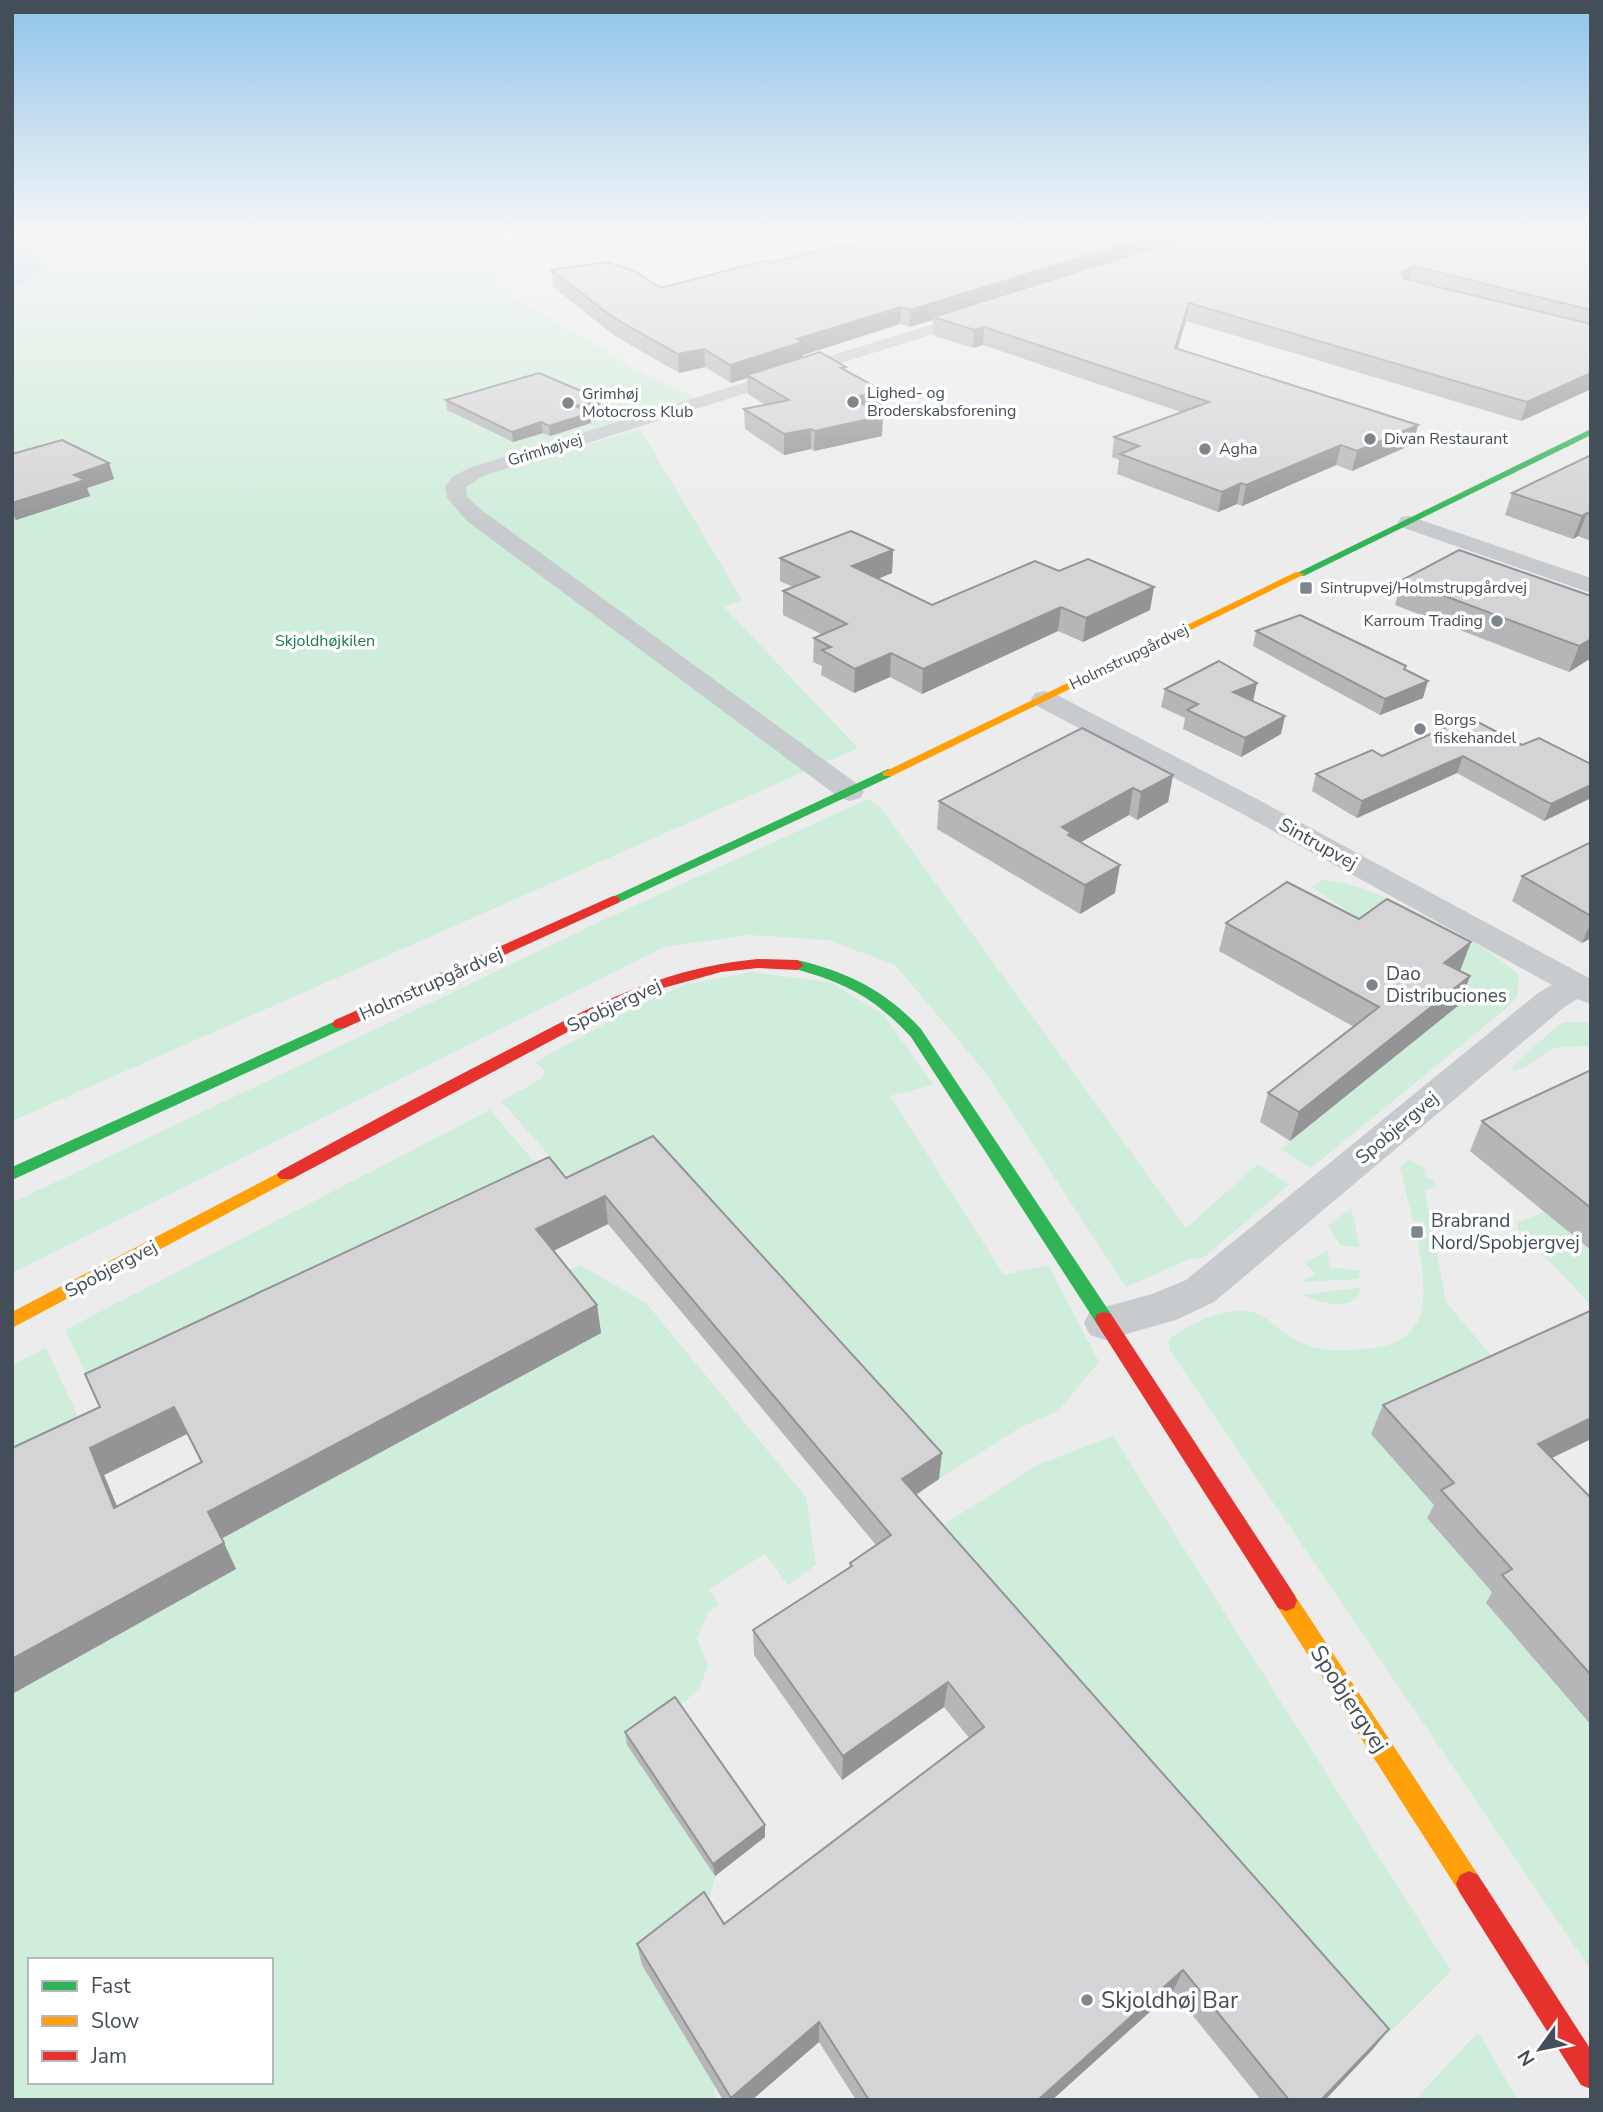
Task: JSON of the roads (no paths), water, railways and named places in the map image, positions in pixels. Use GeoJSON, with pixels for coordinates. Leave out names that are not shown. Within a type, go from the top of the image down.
{"type":"FeatureCollection","features":[{"type":"Feature","properties":{"kind":"street","name":"Grimhøjvej"},"geometry":{"type":"LineString","coordinates":[[850,792],[458,503],[454,494],[455,485],[461,478],[476,472],[927,331]]}},
{"type":"Feature","properties":{"kind":"street","name":"Holmstrupgårdvej"},"geometry":{"type":"LineString","coordinates":[[12,1174],[850,792],[1591,432]]}},
{"type":"Feature","properties":{"kind":"street"},"geometry":{"type":"LineString","coordinates":[[1409,522],[1591,586]]}},
{"type":"Feature","properties":{"kind":"street","name":"Sintrupvej"},"geometry":{"type":"LineString","coordinates":[[1044,699],[1249,806],[1584,989]]}},
{"type":"Feature","properties":{"kind":"street","name":"Spobjergvej"},"geometry":{"type":"LineString","coordinates":[[12,1321],[470,1075],[645,989],[694,970],[737,963],[777,963],[815,968],[850,979],[891,1005],[916,1032],[1160,1404],[1591,2075]]}},
{"type":"Feature","properties":{"kind":"street","name":"Spobjergvej"},"geometry":{"type":"LineString","coordinates":[[1105,1323],[1161,1308],[1200,1291],[1550,1001],[1584,989]]}},
{"type":"Feature","properties":{"kind":"place","name":"Lighed- og Broderskabsforening"},"geometry":{"type":"Point","coordinates":[853,402]}},
{"type":"Feature","properties":{"kind":"place","name":"Grimhøj Motocross Klub"},"geometry":{"type":"Point","coordinates":[568,403]}},
{"type":"Feature","properties":{"kind":"place","name":"Divan Restaurant"},"geometry":{"type":"Point","coordinates":[1370,439]}},
{"type":"Feature","properties":{"kind":"place","name":"Agha"},"geometry":{"type":"Point","coordinates":[1205,449]}},
{"type":"Feature","properties":{"kind":"place","name":"Sintrupvej/Holmstrupgårdvej"},"geometry":{"type":"Point","coordinates":[1306,588]}},
{"type":"Feature","properties":{"kind":"place","name":"Karroum Trading"},"geometry":{"type":"Point","coordinates":[1497,621]}},
{"type":"Feature","properties":{"kind":"place","name":"Borgs fiskehandel"},"geometry":{"type":"Point","coordinates":[1420,729]}},
{"type":"Feature","properties":{"kind":"place","name":"Dao Distribuciones"},"geometry":{"type":"Point","coordinates":[1372,985]}},
{"type":"Feature","properties":{"kind":"place","name":"Brabrand Nord/Spobjergvej"},"geometry":{"type":"Point","coordinates":[1417,1232]}},
{"type":"Feature","properties":{"kind":"place","name":"Skjoldhøj Bar"},"geometry":{"type":"Point","coordinates":[1087,2000]}},
{"type":"Feature","properties":{"kind":"park label","name":"Skjoldhøjkilen"},"geometry":{"type":"Point","coordinates":[325,641]}}]}
